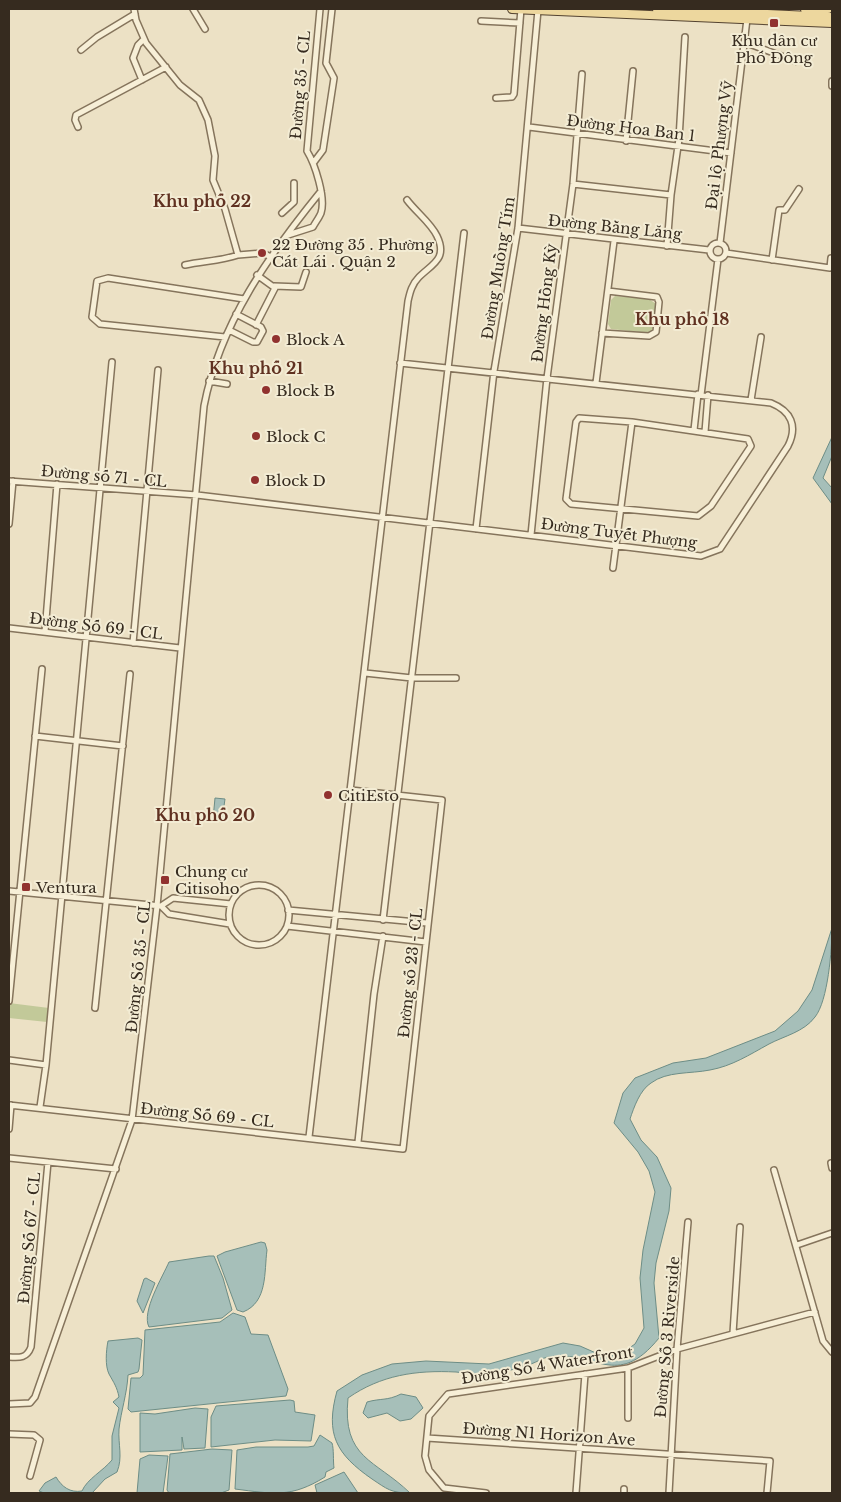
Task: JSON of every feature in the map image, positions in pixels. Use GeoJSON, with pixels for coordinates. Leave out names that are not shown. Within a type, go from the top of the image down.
{"type":"FeatureCollection","features":[{"type":"Feature","properties":{"kind":"main road"},"geometry":{"type":"LineString","coordinates":[[512,9],[832,23]]}},
{"type":"Feature","properties":{"kind":"main road"},"geometry":{"type":"LineString","coordinates":[[657,9],[832,16]]}},
{"type":"Feature","properties":{"kind":"main road"},"geometry":{"type":"LineString","coordinates":[[805,9],[828,9]]}},
{"type":"Feature","properties":{"kind":"street"},"geometry":{"type":"LineString","coordinates":[[194,9],[205,29]]}},
{"type":"Feature","properties":{"kind":"street","name":"Đường 35 - CL"},"geometry":{"type":"LineString","coordinates":[[288,235],[313,227],[321,213],[321,191],[314,162],[307,151],[320,9]]}},
{"type":"Feature","properties":{"kind":"street","name":"Đường 35 - CL"},"geometry":{"type":"LineString","coordinates":[[314,162],[323,150],[334,78],[326,63],[332,9]]}},
{"type":"Feature","properties":{"kind":"street"},"geometry":{"type":"LineString","coordinates":[[496,98],[512,97],[514,94],[522,9]]}},
{"type":"Feature","properties":{"kind":"street","name":"Đường Muồng Tím"},"geometry":{"type":"LineString","coordinates":[[476,529],[494,371],[518,228],[529,127],[538,9]]}},
{"type":"Feature","properties":{"kind":"street"},"geometry":{"type":"LineString","coordinates":[[81,50],[135,12],[144,39],[180,85],[199,100],[208,120],[215,156],[213,180],[225,209],[238,255]]}},
{"type":"Feature","properties":{"kind":"street","name":"Đại lộ Phượng Vỹ"},"geometry":{"type":"LineString","coordinates":[[720,243],[746,19]]}},
{"type":"Feature","properties":{"kind":"street"},"geometry":{"type":"LineString","coordinates":[[481,21],[520,23]]}},
{"type":"Feature","properties":{"kind":"street"},"geometry":{"type":"LineString","coordinates":[[667,246],[671,195],[677,146],[680,139],[685,37]]}},
{"type":"Feature","properties":{"kind":"street"},"geometry":{"type":"LineString","coordinates":[[142,80],[133,58],[138,45],[144,39]]}},
{"type":"Feature","properties":{"kind":"street"},"geometry":{"type":"LineString","coordinates":[[744,42],[795,61]]}},
{"type":"Feature","properties":{"kind":"street"},"geometry":{"type":"LineString","coordinates":[[78,127],[75,120],[76,115],[166,67]]}},
{"type":"Feature","properties":{"kind":"street"},"geometry":{"type":"LineString","coordinates":[[626,140],[633,72]]}},
{"type":"Feature","properties":{"kind":"street","name":"Đường Hồng Kỳ"},"geometry":{"type":"LineString","coordinates":[[531,535],[578,134],[582,74]]}},
{"type":"Feature","properties":{"kind":"street"},"geometry":{"type":"LineString","coordinates":[[832,81],[832,86]]}},
{"type":"Feature","properties":{"kind":"street","name":"Đường Hoa Ban 1"},"geometry":{"type":"LineString","coordinates":[[529,127],[730,153]]}},
{"type":"Feature","properties":{"kind":"street"},"geometry":{"type":"LineString","coordinates":[[282,213],[294,202],[294,182]]}},
{"type":"Feature","properties":{"kind":"street"},"geometry":{"type":"LineString","coordinates":[[572,184],[671,195]]}},
{"type":"Feature","properties":{"kind":"street"},"geometry":{"type":"LineString","coordinates":[[772,260],[780,210],[785,210],[798,189]]}},
{"type":"Feature","properties":{"kind":"street"},"geometry":{"type":"LineString","coordinates":[[197,495],[204,406],[209,381],[225,338],[244,299],[269,256],[288,235],[291,228],[321,191]]}},
{"type":"Feature","properties":{"kind":"street"},"geometry":{"type":"LineString","coordinates":[[309,1137],[335,930],[400,362],[411,289],[420,277],[432,269],[439,258],[440,246],[437,235],[407,200]]}},
{"type":"Feature","properties":{"kind":"street","name":"Đường Bằng Lăng"},"geometry":{"type":"LineString","coordinates":[[518,228],[614,241],[709,250]]}},
{"type":"Feature","properties":{"kind":"street"},"geometry":{"type":"LineString","coordinates":[[383,920],[399,794],[428,523],[449,367],[464,233]]}},
{"type":"Feature","properties":{"kind":"street"},"geometry":{"type":"LineString","coordinates":[[596,383],[614,241]]}},
{"type":"Feature","properties":{"kind":"street"},"geometry":{"type":"LineString","coordinates":[[720,243],[725,246],[726,253],[723,258],[712,258],[709,250],[714,244],[720,243]]}},
{"type":"Feature","properties":{"kind":"street"},"geometry":{"type":"LineString","coordinates":[[185,264],[211,260],[221,261],[238,255],[262,253],[269,256]]}},
{"type":"Feature","properties":{"kind":"street"},"geometry":{"type":"LineString","coordinates":[[726,253],[830,268],[831,258]]}},
{"type":"Feature","properties":{"kind":"street"},"geometry":{"type":"LineString","coordinates":[[694,430],[718,259]]}},
{"type":"Feature","properties":{"kind":"street"},"geometry":{"type":"LineString","coordinates":[[258,275],[274,286],[301,286],[306,272]]}},
{"type":"Feature","properties":{"kind":"street"},"geometry":{"type":"LineString","coordinates":[[225,338],[100,324],[92,317],[97,281],[108,278],[244,299]]}},
{"type":"Feature","properties":{"kind":"street"},"geometry":{"type":"LineString","coordinates":[[256,324],[274,286]]}},
{"type":"Feature","properties":{"kind":"street"},"geometry":{"type":"LineString","coordinates":[[602,333],[650,336],[656,332],[659,302],[657,297],[608,291]]}},
{"type":"Feature","properties":{"kind":"street"},"geometry":{"type":"LineString","coordinates":[[229,330],[253,342],[257,342],[263,331],[256,324],[236,314]]}},
{"type":"Feature","properties":{"kind":"street"},"geometry":{"type":"LineString","coordinates":[[751,400],[761,337]]}},
{"type":"Feature","properties":{"kind":"street"},"geometry":{"type":"LineString","coordinates":[[40,1107],[46,1065],[112,362]]}},
{"type":"Feature","properties":{"kind":"street","name":"Đường Tuyết Phượng"},"geometry":{"type":"LineString","coordinates":[[382,518],[616,544],[701,556],[720,548],[788,446],[793,433],[791,419],[780,406],[751,400],[400,362]]}},
{"type":"Feature","properties":{"kind":"street"},"geometry":{"type":"LineString","coordinates":[[133,643],[158,370]]}},
{"type":"Feature","properties":{"kind":"street"},"geometry":{"type":"LineString","coordinates":[[209,381],[227,384]]}},
{"type":"Feature","properties":{"kind":"street"},"geometry":{"type":"LineString","coordinates":[[705,432],[708,395]]}},
{"type":"Feature","properties":{"kind":"street"},"geometry":{"type":"LineString","coordinates":[[579,418],[632,422],[694,430],[748,439],[751,446],[705,511],[698,516],[568,502],[566,499],[576,422],[579,418]]}},
{"type":"Feature","properties":{"kind":"street"},"geometry":{"type":"LineString","coordinates":[[613,568],[632,422]]}},
{"type":"Feature","properties":{"kind":"street"},"geometry":{"type":"LineString","coordinates":[[9,524],[11,481]]}},
{"type":"Feature","properties":{"kind":"street","name":"Đường số 71 - CL"},"geometry":{"type":"LineString","coordinates":[[11,481],[197,495],[382,518]]}},
{"type":"Feature","properties":{"kind":"street"},"geometry":{"type":"LineString","coordinates":[[45,632],[57,484]]}},
{"type":"Feature","properties":{"kind":"street","name":"Đường Số 35 - CL"},"geometry":{"type":"LineString","coordinates":[[9,1404],[30,1403],[35,1397],[132,1120],[159,906],[180,648],[197,495]]}},
{"type":"Feature","properties":{"kind":"street","name":"Đường Số 69 - CL"},"geometry":{"type":"LineString","coordinates":[[9,628],[180,648]]}},
{"type":"Feature","properties":{"kind":"street"},"geometry":{"type":"LineString","coordinates":[[9,1001],[18,892],[42,669]]}},
{"type":"Feature","properties":{"kind":"street"},"geometry":{"type":"LineString","coordinates":[[365,673],[412,678],[456,678]]}},
{"type":"Feature","properties":{"kind":"street"},"geometry":{"type":"LineString","coordinates":[[95,1008],[130,674]]}},
{"type":"Feature","properties":{"kind":"street"},"geometry":{"type":"LineString","coordinates":[[35,736],[123,746]]}},
{"type":"Feature","properties":{"kind":"street"},"geometry":{"type":"LineString","coordinates":[[351,790],[399,794]]}},
{"type":"Feature","properties":{"kind":"street","name":"Đường số 23 - CL"},"geometry":{"type":"LineString","coordinates":[[399,794],[442,800],[403,1149]]}},
{"type":"Feature","properties":{"kind":"street"},"geometry":{"type":"LineString","coordinates":[[262,886],[279,893],[288,910],[287,926],[280,937],[271,943],[262,945],[251,944],[242,940],[234,933],[230,924],[231,904],[244,890],[262,886]]}},
{"type":"Feature","properties":{"kind":"street"},"geometry":{"type":"LineString","coordinates":[[9,891],[159,906],[168,914],[230,924]]}},
{"type":"Feature","properties":{"kind":"street"},"geometry":{"type":"LineString","coordinates":[[159,906],[173,898],[231,904]]}},
{"type":"Feature","properties":{"kind":"street"},"geometry":{"type":"LineString","coordinates":[[288,910],[427,924]]}},
{"type":"Feature","properties":{"kind":"street"},"geometry":{"type":"LineString","coordinates":[[287,926],[335,930],[426,942]]}},
{"type":"Feature","properties":{"kind":"street"},"geometry":{"type":"LineString","coordinates":[[358,1142],[374,994],[383,936]]}},
{"type":"Feature","properties":{"kind":"street"},"geometry":{"type":"LineString","coordinates":[[9,1060],[46,1065]]}},
{"type":"Feature","properties":{"kind":"street"},"geometry":{"type":"LineString","coordinates":[[9,1129],[10,1105]]}},
{"type":"Feature","properties":{"kind":"street","name":"Đường Số 69 - CL"},"geometry":{"type":"LineString","coordinates":[[10,1105],[40,1107],[132,1120],[358,1142],[403,1149]]}},
{"type":"Feature","properties":{"kind":"street"},"geometry":{"type":"LineString","coordinates":[[9,1158],[116,1169]]}},
{"type":"Feature","properties":{"kind":"street","name":"Đường Số 67 - CL"},"geometry":{"type":"LineString","coordinates":[[9,1357],[21,1358],[28,1354],[31,1347],[48,1162]]}},
{"type":"Feature","properties":{"kind":"street"},"geometry":{"type":"LineString","coordinates":[[774,1170],[823,1341],[832,1352]]}},
{"type":"Feature","properties":{"kind":"street","name":"Đường Số 3 Riverside"},"geometry":{"type":"LineString","coordinates":[[668,1493],[677,1350],[688,1222]]}},
{"type":"Feature","properties":{"kind":"street"},"geometry":{"type":"LineString","coordinates":[[733,1333],[740,1227]]}},
{"type":"Feature","properties":{"kind":"street"},"geometry":{"type":"LineString","coordinates":[[797,1245],[832,1233]]}},
{"type":"Feature","properties":{"kind":"street","name":"Đường Số 4 Waterfront"},"geometry":{"type":"LineString","coordinates":[[486,1493],[444,1488],[429,1470],[425,1456],[429,1416],[448,1394],[628,1368],[677,1350],[733,1333],[815,1312]]}},
{"type":"Feature","properties":{"kind":"street"},"geometry":{"type":"LineString","coordinates":[[628,1368],[628,1418]]}},
{"type":"Feature","properties":{"kind":"street"},"geometry":{"type":"LineString","coordinates":[[576,1493],[585,1374]]}},
{"type":"Feature","properties":{"kind":"street"},"geometry":{"type":"LineString","coordinates":[[9,1434],[34,1434],[40,1440],[30,1476]]}},
{"type":"Feature","properties":{"kind":"street","name":"Đường N1 Horizon Ave"},"geometry":{"type":"LineString","coordinates":[[427,1438],[770,1461],[767,1493]]}},
{"type":"Feature","properties":{"kind":"green space"},"geometry":{"type":"Polygon","coordinates":[[[615,296],[649,299],[656,304],[652,332],[611,329],[608,324],[611,300],[615,296]]]}},
{"type":"Feature","properties":{"kind":"green space"},"geometry":{"type":"Polygon","coordinates":[[[9,1003],[49,1008],[47,1022],[9,1018],[9,1003]]]}},
{"type":"Feature","properties":{"kind":"water"},"geometry":{"type":"Polygon","coordinates":[[[832,437],[832,456],[823,478],[832,488],[832,504],[813,478],[832,437]]]}},
{"type":"Feature","properties":{"kind":"water"},"geometry":{"type":"Polygon","coordinates":[[[215,798],[225,799],[222,820],[213,819],[215,798]]]}},
{"type":"Feature","properties":{"kind":"water"},"geometry":{"type":"Polygon","coordinates":[[[832,928],[826,987],[819,1009],[810,1022],[800,1030],[726,1066],[664,1076],[657,1079],[647,1086],[636,1104],[630,1119],[641,1140],[657,1157],[671,1188],[669,1211],[656,1263],[654,1283],[659,1338],[644,1354],[630,1362],[617,1365],[564,1356],[548,1357],[525,1366],[498,1373],[413,1373],[373,1384],[348,1398],[350,1434],[364,1456],[410,1493],[390,1490],[360,1470],[342,1452],[336,1442],[332,1419],[337,1391],[362,1375],[392,1364],[426,1361],[489,1364],[563,1343],[580,1346],[605,1357],[622,1353],[635,1344],[644,1328],[640,1278],[643,1250],[655,1192],[649,1171],[638,1152],[614,1123],[623,1093],[635,1078],[673,1063],[706,1058],[775,1031],[798,1011],[812,990],[832,928]]]}},
{"type":"Feature","properties":{"kind":"water"},"geometry":{"type":"Polygon","coordinates":[[[261,1242],[265,1243],[267,1250],[265,1277],[261,1294],[251,1307],[243,1312],[237,1310],[217,1256],[261,1242]]]}},
{"type":"Feature","properties":{"kind":"water"},"geometry":{"type":"Polygon","coordinates":[[[214,1256],[223,1278],[232,1310],[222,1318],[149,1327],[147,1320],[150,1304],[169,1262],[214,1256]]]}},
{"type":"Feature","properties":{"kind":"water"},"geometry":{"type":"Polygon","coordinates":[[[146,1278],[155,1283],[143,1313],[137,1301],[146,1278]]]}},
{"type":"Feature","properties":{"kind":"water"},"geometry":{"type":"Polygon","coordinates":[[[233,1313],[245,1317],[251,1334],[268,1335],[288,1389],[286,1396],[131,1412],[128,1409],[131,1378],[140,1378],[143,1375],[145,1330],[220,1322],[233,1313]]]}},
{"type":"Feature","properties":{"kind":"water"},"geometry":{"type":"Polygon","coordinates":[[[138,1338],[142,1340],[139,1369],[138,1372],[128,1375],[119,1429],[120,1456],[117,1472],[105,1479],[92,1493],[44,1493],[39,1491],[45,1483],[56,1477],[67,1488],[74,1491],[82,1491],[112,1460],[112,1436],[119,1408],[113,1402],[119,1397],[107,1367],[108,1341],[138,1338]]]}},
{"type":"Feature","properties":{"kind":"water"},"geometry":{"type":"Polygon","coordinates":[[[401,1394],[416,1397],[423,1408],[411,1419],[400,1421],[387,1413],[368,1418],[363,1413],[367,1402],[392,1398],[401,1394]]]}},
{"type":"Feature","properties":{"kind":"water"},"geometry":{"type":"Polygon","coordinates":[[[294,1401],[295,1412],[315,1415],[311,1441],[275,1440],[211,1447],[211,1417],[216,1406],[294,1401]]]}},
{"type":"Feature","properties":{"kind":"water"},"geometry":{"type":"Polygon","coordinates":[[[195,1408],[208,1409],[205,1448],[184,1449],[182,1437],[182,1450],[140,1452],[140,1413],[155,1414],[195,1408]]]}},
{"type":"Feature","properties":{"kind":"water"},"geometry":{"type":"Polygon","coordinates":[[[320,1435],[332,1443],[333,1448],[334,1468],[326,1472],[325,1477],[313,1484],[282,1493],[235,1489],[237,1450],[256,1447],[314,1446],[320,1435]]]}},
{"type":"Feature","properties":{"kind":"water"},"geometry":{"type":"Polygon","coordinates":[[[212,1449],[232,1450],[229,1490],[221,1493],[169,1493],[167,1490],[170,1454],[212,1449]]]}},
{"type":"Feature","properties":{"kind":"water"},"geometry":{"type":"Polygon","coordinates":[[[149,1455],[168,1456],[163,1493],[137,1493],[140,1459],[149,1455]]]}},
{"type":"Feature","properties":{"kind":"water"},"geometry":{"type":"Polygon","coordinates":[[[344,1472],[358,1493],[317,1493],[315,1485],[344,1472]]]}},
{"type":"Feature","properties":{"kind":"place","name":"Khu dân cư Phố Đông"},"geometry":{"type":"Point","coordinates":[774,23]}},
{"type":"Feature","properties":{"kind":"place","name":"22 Đường 35 . Phường Cát Lái . Quận 2"},"geometry":{"type":"Point","coordinates":[262,253]}},
{"type":"Feature","properties":{"kind":"place","name":"Block A"},"geometry":{"type":"Point","coordinates":[276,339]}},
{"type":"Feature","properties":{"kind":"place","name":"Block B"},"geometry":{"type":"Point","coordinates":[266,390]}},
{"type":"Feature","properties":{"kind":"place","name":"Block C"},"geometry":{"type":"Point","coordinates":[256,436]}},
{"type":"Feature","properties":{"kind":"place","name":"Block D"},"geometry":{"type":"Point","coordinates":[255,480]}},
{"type":"Feature","properties":{"kind":"place","name":"CitiEsto"},"geometry":{"type":"Point","coordinates":[328,795]}},
{"type":"Feature","properties":{"kind":"place","name":"Chung cư Citisoho"},"geometry":{"type":"Point","coordinates":[165,880]}},
{"type":"Feature","properties":{"kind":"place","name":"Ventura"},"geometry":{"type":"Point","coordinates":[26,887]}},
{"type":"Feature","properties":{"kind":"district","name":"Khu phố 22"},"geometry":{"type":"Point","coordinates":[202,201]}},
{"type":"Feature","properties":{"kind":"district","name":"Khu phố 18"},"geometry":{"type":"Point","coordinates":[682,319]}},
{"type":"Feature","properties":{"kind":"district","name":"Khu phố 21"},"geometry":{"type":"Point","coordinates":[256,368]}},
{"type":"Feature","properties":{"kind":"district","name":"Khu phố 20"},"geometry":{"type":"Point","coordinates":[205,815]}}]}
